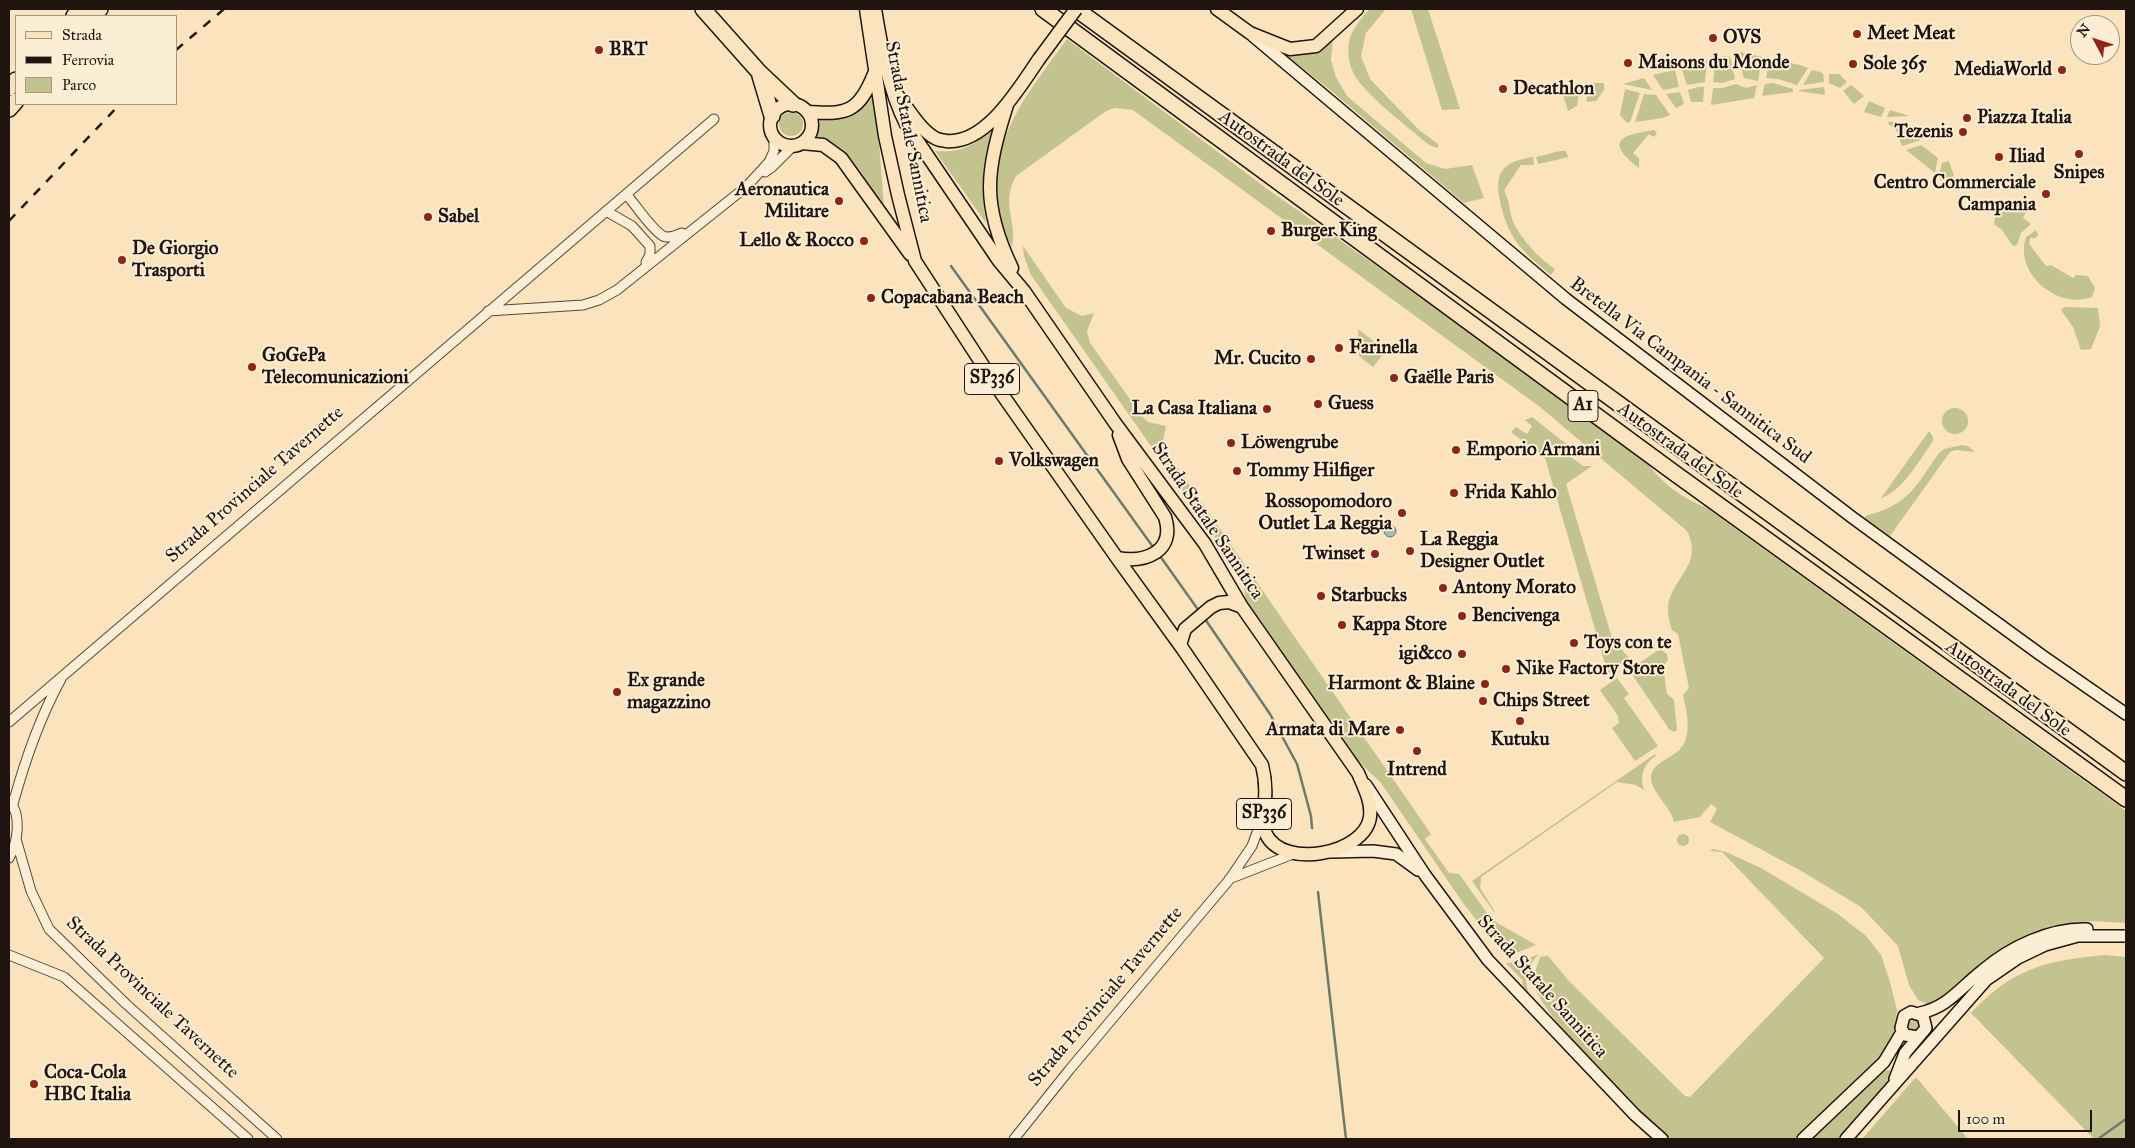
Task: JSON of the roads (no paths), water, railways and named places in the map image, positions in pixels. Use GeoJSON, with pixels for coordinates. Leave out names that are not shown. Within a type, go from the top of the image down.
{"type":"FeatureCollection","features":[{"type":"Feature","properties":{"kind":"highway"},"geometry":{"type":"LineString","coordinates":[[703,9],[759,72],[793,104]]}},
{"type":"Feature","properties":{"kind":"highway","name":"Autostrada del Sole"},"geometry":{"type":"LineString","coordinates":[[1043,9],[1681,478],[2126,798]]}},
{"type":"Feature","properties":{"kind":"highway","name":"Autostrada del Sole"},"geometry":{"type":"LineString","coordinates":[[1076,9],[2126,772]]}},
{"type":"Feature","properties":{"kind":"highway"},"geometry":{"type":"LineString","coordinates":[[759,72],[772,116]]}},
{"type":"Feature","properties":{"kind":"main road","name":"Strada Statale Sannitica"},"geometry":{"type":"LineString","coordinates":[[866,9],[885,136],[915,261]]}},
{"type":"Feature","properties":{"kind":"main road","name":"Strada Statale Sannitica"},"geometry":{"type":"LineString","coordinates":[[797,144],[823,145],[841,158],[915,261],[999,390],[1116,558],[1183,649],[1262,765],[1265,785],[1264,814],[1267,836],[1281,850],[1293,854],[1330,852],[1357,839],[1368,826],[1370,810],[1366,792],[1358,773],[1242,607],[1204,544],[1115,423],[1024,291],[999,261],[909,128],[900,113],[885,62],[876,9]]}},
{"type":"Feature","properties":{"kind":"main road","name":"Strada Statale Sannitica"},"geometry":{"type":"LineString","coordinates":[[895,94],[927,133],[937,140],[956,142],[971,136],[988,124],[1008,103],[1076,9]]}},
{"type":"Feature","properties":{"kind":"main road"},"geometry":{"type":"LineString","coordinates":[[1217,9],[1250,33],[1290,49],[1316,46],[1357,9]]}},
{"type":"Feature","properties":{"kind":"main road"},"geometry":{"type":"LineString","coordinates":[[808,112],[837,114],[849,110],[867,92],[875,72]]}},
{"type":"Feature","properties":{"kind":"main road","name":"Strada Statale Sannitica"},"geometry":{"type":"LineString","coordinates":[[1008,103],[990,165],[989,198],[996,229],[1024,291]]}},
{"type":"Feature","properties":{"kind":"main road"},"geometry":{"type":"LineString","coordinates":[[793,104],[801,106],[808,112],[812,129],[806,139],[797,144],[782,143],[774,136],[771,130],[772,116],[781,106],[793,104]]}},
{"type":"Feature","properties":{"kind":"main road"},"geometry":{"type":"LineString","coordinates":[[1115,423],[1128,459],[1165,517],[1168,528],[1166,543],[1156,552],[1144,558],[1130,560],[1116,558]]}},
{"type":"Feature","properties":{"kind":"main road"},"geometry":{"type":"LineString","coordinates":[[1183,649],[1185,629],[1211,606],[1230,602],[1242,607]]}},
{"type":"Feature","properties":{"kind":"street","name":"Bretella Via Campania - Sannitica Sud"},"geometry":{"type":"LineString","coordinates":[[1250,33],[1566,299],[1853,518],[2040,655],[2126,714]]}},
{"type":"Feature","properties":{"kind":"street","name":"Strada Provinciale Tavernette"},"geometry":{"type":"LineString","coordinates":[[9,722],[714,119]]}},
{"type":"Feature","properties":{"kind":"street"},"geometry":{"type":"LineString","coordinates":[[753,180],[769,162],[774,151],[774,136]]}},
{"type":"Feature","properties":{"kind":"street"},"geometry":{"type":"LineString","coordinates":[[488,311],[583,304],[599,300],[617,290],[691,229],[772,167],[797,144]]}},
{"type":"Feature","properties":{"kind":"street"},"geometry":{"type":"LineString","coordinates":[[626,194],[639,208],[644,217],[663,236],[672,237],[691,229]]}},
{"type":"Feature","properties":{"kind":"street"},"geometry":{"type":"LineString","coordinates":[[606,210],[632,226],[650,246],[650,255],[643,268]]}},
{"type":"Feature","properties":{"kind":"street","name":"Strada Provinciale Tavernette"},"geometry":{"type":"LineString","coordinates":[[11,802],[44,711],[64,673]]}},
{"type":"Feature","properties":{"kind":"street","name":"Strada Statale Sannitica"},"geometry":{"type":"LineString","coordinates":[[1358,773],[1425,875],[1488,960],[1635,1115],[1662,1139]]}},
{"type":"Feature","properties":{"kind":"street"},"geometry":{"type":"LineString","coordinates":[[9,858],[16,839],[17,823],[11,802]]}},
{"type":"Feature","properties":{"kind":"street","name":"Strada Provinciale Tavernette"},"geometry":{"type":"LineString","coordinates":[[1014,1139],[1070,1069],[1229,880],[1252,846],[1264,814]]}},
{"type":"Feature","properties":{"kind":"street","name":"Strada Provinciale Tavernette"},"geometry":{"type":"LineString","coordinates":[[16,839],[31,891],[49,929],[125,1003],[277,1139]]}},
{"type":"Feature","properties":{"kind":"street"},"geometry":{"type":"LineString","coordinates":[[1330,852],[1373,851],[1396,854],[1425,875]]}},
{"type":"Feature","properties":{"kind":"street","name":"Strada Provinciale Tavernette"},"geometry":{"type":"LineString","coordinates":[[1229,880],[1293,854]]}},
{"type":"Feature","properties":{"kind":"street"},"geometry":{"type":"LineString","coordinates":[[1918,1037],[1909,1037],[1902,1032],[1900,1024],[1904,1016],[1912,1012],[1920,1013],[1942,1006],[1983,970],[2015,948],[2042,937],[2078,929],[2126,929]]}},
{"type":"Feature","properties":{"kind":"street"},"geometry":{"type":"LineString","coordinates":[[1846,1139],[1986,980],[2018,958],[2045,945],[2078,936],[2126,936]]}},
{"type":"Feature","properties":{"kind":"street","name":"Strada Provinciale Tavernette"},"geometry":{"type":"LineString","coordinates":[[9,955],[64,977],[248,1139]]}},
{"type":"Feature","properties":{"kind":"street"},"geometry":{"type":"LineString","coordinates":[[1891,1087],[1905,1054],[1926,1028],[1954,1004],[1971,997]]}},
{"type":"Feature","properties":{"kind":"street"},"geometry":{"type":"LineString","coordinates":[[1920,1013],[1926,1020],[1926,1028]]}},
{"type":"Feature","properties":{"kind":"street"},"geometry":{"type":"LineString","coordinates":[[1803,1139],[1884,1062],[1893,1050],[1902,1032]]}},
{"type":"Feature","properties":{"kind":"waterway"},"geometry":{"type":"LineString","coordinates":[[951,266],[1153,547]]}},
{"type":"Feature","properties":{"kind":"waterway"},"geometry":{"type":"LineString","coordinates":[[1160,556],[1199,611]]}},
{"type":"Feature","properties":{"kind":"waterway"},"geometry":{"type":"LineString","coordinates":[[1205,619],[1270,714],[1297,764],[1311,816],[1312,828]]}},
{"type":"Feature","properties":{"kind":"waterway"},"geometry":{"type":"LineString","coordinates":[[1318,892],[1346,1139]]}},
{"type":"Feature","properties":{"kind":"waterway"},"geometry":{"type":"LineString","coordinates":[[2098,1139],[2126,1119]]}},
{"type":"Feature","properties":{"kind":"railway"},"geometry":{"type":"LineString","coordinates":[[178,48],[224,9]]}},
{"type":"Feature","properties":{"kind":"railway"},"geometry":{"type":"LineString","coordinates":[[9,221],[119,105]]}},
{"type":"Feature","properties":{"kind":"place","name":"Meet Meat"},"geometry":{"type":"Point","coordinates":[1857,34]}},
{"type":"Feature","properties":{"kind":"place","name":"OVS"},"geometry":{"type":"Point","coordinates":[1713,38]}},
{"type":"Feature","properties":{"kind":"place","name":"BRT"},"geometry":{"type":"Point","coordinates":[599,50]}},
{"type":"Feature","properties":{"kind":"place","name":"Maisons du Monde"},"geometry":{"type":"Point","coordinates":[1628,63]}},
{"type":"Feature","properties":{"kind":"place","name":"Sole 365"},"geometry":{"type":"Point","coordinates":[1853,64]}},
{"type":"Feature","properties":{"kind":"place","name":"MediaWorld"},"geometry":{"type":"Point","coordinates":[2062,70]}},
{"type":"Feature","properties":{"kind":"place","name":"Decathlon"},"geometry":{"type":"Point","coordinates":[1503,89]}},
{"type":"Feature","properties":{"kind":"place","name":"Piazza Italia"},"geometry":{"type":"Point","coordinates":[1967,118]}},
{"type":"Feature","properties":{"kind":"place","name":"Tezenis"},"geometry":{"type":"Point","coordinates":[1963,132]}},
{"type":"Feature","properties":{"kind":"place","name":"Snipes"},"geometry":{"type":"Point","coordinates":[2079,154]}},
{"type":"Feature","properties":{"kind":"place","name":"Iliad"},"geometry":{"type":"Point","coordinates":[1999,157]}},
{"type":"Feature","properties":{"kind":"place","name":"Centro Commerciale Campania"},"geometry":{"type":"Point","coordinates":[2046,194]}},
{"type":"Feature","properties":{"kind":"place","name":"Aeronautica Militare"},"geometry":{"type":"Point","coordinates":[839,201]}},
{"type":"Feature","properties":{"kind":"place","name":"Sabel"},"geometry":{"type":"Point","coordinates":[428,217]}},
{"type":"Feature","properties":{"kind":"place","name":"Burger King"},"geometry":{"type":"Point","coordinates":[1271,231]}},
{"type":"Feature","properties":{"kind":"place","name":"Lello & Rocco"},"geometry":{"type":"Point","coordinates":[864,241]}},
{"type":"Feature","properties":{"kind":"place","name":"De Giorgio Trasporti"},"geometry":{"type":"Point","coordinates":[122,260]}},
{"type":"Feature","properties":{"kind":"place","name":"Copacabana Beach"},"geometry":{"type":"Point","coordinates":[871,298]}},
{"type":"Feature","properties":{"kind":"place","name":"Farinella"},"geometry":{"type":"Point","coordinates":[1339,348]}},
{"type":"Feature","properties":{"kind":"place","name":"Mr. Cucito"},"geometry":{"type":"Point","coordinates":[1311,359]}},
{"type":"Feature","properties":{"kind":"place","name":"GoGePa Telecomunicazioni"},"geometry":{"type":"Point","coordinates":[252,367]}},
{"type":"Feature","properties":{"kind":"place","name":"Gaëlle Paris"},"geometry":{"type":"Point","coordinates":[1394,378]}},
{"type":"Feature","properties":{"kind":"place","name":"Guess"},"geometry":{"type":"Point","coordinates":[1318,404]}},
{"type":"Feature","properties":{"kind":"place","name":"La Casa Italiana"},"geometry":{"type":"Point","coordinates":[1267,409]}},
{"type":"Feature","properties":{"kind":"place","name":"Löwengrube"},"geometry":{"type":"Point","coordinates":[1231,443]}},
{"type":"Feature","properties":{"kind":"place","name":"Emporio Armani"},"geometry":{"type":"Point","coordinates":[1456,450]}},
{"type":"Feature","properties":{"kind":"place","name":"Volkswagen"},"geometry":{"type":"Point","coordinates":[999,461]}},
{"type":"Feature","properties":{"kind":"place","name":"Tommy Hilfiger"},"geometry":{"type":"Point","coordinates":[1237,471]}},
{"type":"Feature","properties":{"kind":"place","name":"Frida Kahlo"},"geometry":{"type":"Point","coordinates":[1454,493]}},
{"type":"Feature","properties":{"kind":"place","name":"Rossopomodoro Outlet La Reggia"},"geometry":{"type":"Point","coordinates":[1402,513]}},
{"type":"Feature","properties":{"kind":"place","name":"La Reggia Designer Outlet"},"geometry":{"type":"Point","coordinates":[1410,551]}},
{"type":"Feature","properties":{"kind":"place","name":"Twinset"},"geometry":{"type":"Point","coordinates":[1375,554]}},
{"type":"Feature","properties":{"kind":"place","name":"Antony Morato"},"geometry":{"type":"Point","coordinates":[1443,588]}},
{"type":"Feature","properties":{"kind":"place","name":"Starbucks"},"geometry":{"type":"Point","coordinates":[1321,596]}},
{"type":"Feature","properties":{"kind":"place","name":"Bencivenga"},"geometry":{"type":"Point","coordinates":[1462,616]}},
{"type":"Feature","properties":{"kind":"place","name":"Kappa Store"},"geometry":{"type":"Point","coordinates":[1342,625]}},
{"type":"Feature","properties":{"kind":"place","name":"Toys con te"},"geometry":{"type":"Point","coordinates":[1574,643]}},
{"type":"Feature","properties":{"kind":"place","name":"igi&co"},"geometry":{"type":"Point","coordinates":[1462,654]}},
{"type":"Feature","properties":{"kind":"place","name":"Nike Factory Store"},"geometry":{"type":"Point","coordinates":[1506,669]}},
{"type":"Feature","properties":{"kind":"place","name":"Harmont & Blaine"},"geometry":{"type":"Point","coordinates":[1485,684]}},
{"type":"Feature","properties":{"kind":"place","name":"Ex grande magazzino"},"geometry":{"type":"Point","coordinates":[617,692]}},
{"type":"Feature","properties":{"kind":"place","name":"Chips Street"},"geometry":{"type":"Point","coordinates":[1483,701]}},
{"type":"Feature","properties":{"kind":"place","name":"Kutuku"},"geometry":{"type":"Point","coordinates":[1520,721]}},
{"type":"Feature","properties":{"kind":"place","name":"Armata di Mare"},"geometry":{"type":"Point","coordinates":[1400,730]}},
{"type":"Feature","properties":{"kind":"place","name":"Intrend"},"geometry":{"type":"Point","coordinates":[1417,751]}},
{"type":"Feature","properties":{"kind":"place","name":"Coca-Cola HBC Italia"},"geometry":{"type":"Point","coordinates":[34,1084]}}]}
